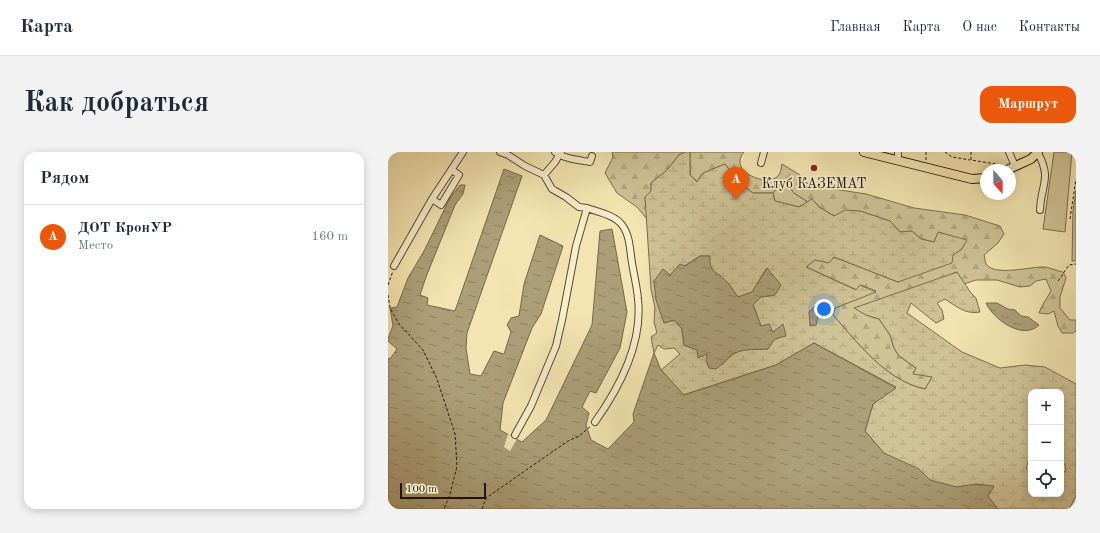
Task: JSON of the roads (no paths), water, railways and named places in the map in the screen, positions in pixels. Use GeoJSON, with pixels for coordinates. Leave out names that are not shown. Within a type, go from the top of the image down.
{"type":"FeatureCollection","features":[{"type":"Feature","properties":{"kind":"main road"},"geometry":{"type":"LineString","coordinates":[[864,152],[898,156],[972,179],[980,178]]}},
{"type":"Feature","properties":{"kind":"main road"},"geometry":{"type":"LineString","coordinates":[[1016,166],[1031,159],[1038,152]]}},
{"type":"Feature","properties":{"kind":"street"},"geometry":{"type":"LineString","coordinates":[[394,266],[432,199],[463,152]]}},
{"type":"Feature","properties":{"kind":"street"},"geometry":{"type":"LineString","coordinates":[[500,152],[508,155],[524,166],[544,175],[552,189],[580,207],[606,215],[622,225],[627,237],[638,299],[639,318],[635,344],[612,398],[595,422]]}},
{"type":"Feature","properties":{"kind":"street"},"geometry":{"type":"LineString","coordinates":[[760,163],[764,152]]}},
{"type":"Feature","properties":{"kind":"street"},"geometry":{"type":"LineString","coordinates":[[1009,152],[1014,164]]}},
{"type":"Feature","properties":{"kind":"street"},"geometry":{"type":"LineString","coordinates":[[1038,152],[1045,169],[1046,179],[1040,196],[1040,210]]}},
{"type":"Feature","properties":{"kind":"street"},"geometry":{"type":"LineString","coordinates":[[544,175],[555,162],[558,153],[574,160],[590,162],[592,156]]}},
{"type":"Feature","properties":{"kind":"street"},"geometry":{"type":"LineString","coordinates":[[432,199],[441,206],[459,175],[452,170]]}},
{"type":"Feature","properties":{"kind":"street"},"geometry":{"type":"LineString","coordinates":[[515,435],[531,406],[556,346],[576,246],[587,208]]}},
{"type":"Feature","properties":{"kind":"water"},"geometry":{"type":"Polygon","coordinates":[[[504,169],[522,176],[467,333],[466,348],[470,374],[481,376],[494,351],[504,354],[511,332],[507,325],[511,318],[519,316],[524,284],[540,235],[563,246],[541,314],[532,328],[503,403],[500,430],[522,442],[546,420],[592,325],[600,231],[612,229],[627,312],[620,348],[596,393],[590,391],[582,407],[589,413],[586,425],[591,440],[608,449],[634,422],[633,414],[654,353],[661,370],[684,395],[776,365],[814,343],[896,388],[873,404],[865,431],[884,453],[919,469],[930,480],[957,487],[976,484],[994,486],[988,496],[998,509],[388,509],[388,358],[390,359],[397,349],[388,341],[393,326],[390,308],[397,307],[408,278],[424,251],[450,198],[460,185],[465,185],[463,194],[455,205],[420,295],[428,298],[427,305],[455,311],[504,169]]]}},
{"type":"Feature","properties":{"kind":"water"},"geometry":{"type":"Polygon","coordinates":[[[700,256],[710,256],[711,266],[714,272],[728,283],[738,297],[752,292],[767,268],[781,285],[775,295],[761,297],[753,305],[761,326],[769,324],[773,332],[783,324],[786,336],[775,339],[768,349],[737,352],[716,369],[709,368],[706,361],[707,354],[698,358],[697,350],[684,345],[682,329],[674,320],[664,323],[656,300],[654,281],[663,269],[670,275],[680,264],[685,266],[700,256]]]}},
{"type":"Feature","properties":{"kind":"water"},"geometry":{"type":"Polygon","coordinates":[[[986,303],[997,303],[1008,309],[1015,310],[1021,316],[1028,317],[1039,325],[1025,331],[1009,326],[995,315],[986,303]]]}},
{"type":"Feature","properties":{"kind":"water"},"geometry":{"type":"Polygon","coordinates":[[[815,306],[823,309],[825,316],[818,316],[816,325],[810,326],[809,312],[815,306]]]}},
{"type":"Feature","properties":{"kind":"place","name":"Клуб КАЗЕМАТ"},"geometry":{"type":"Point","coordinates":[814,168]}},
{"type":"Feature","properties":{"kind":"place","name":"ДОТ КронУР"},"geometry":{"type":"Point","coordinates":[736,200]}}]}
